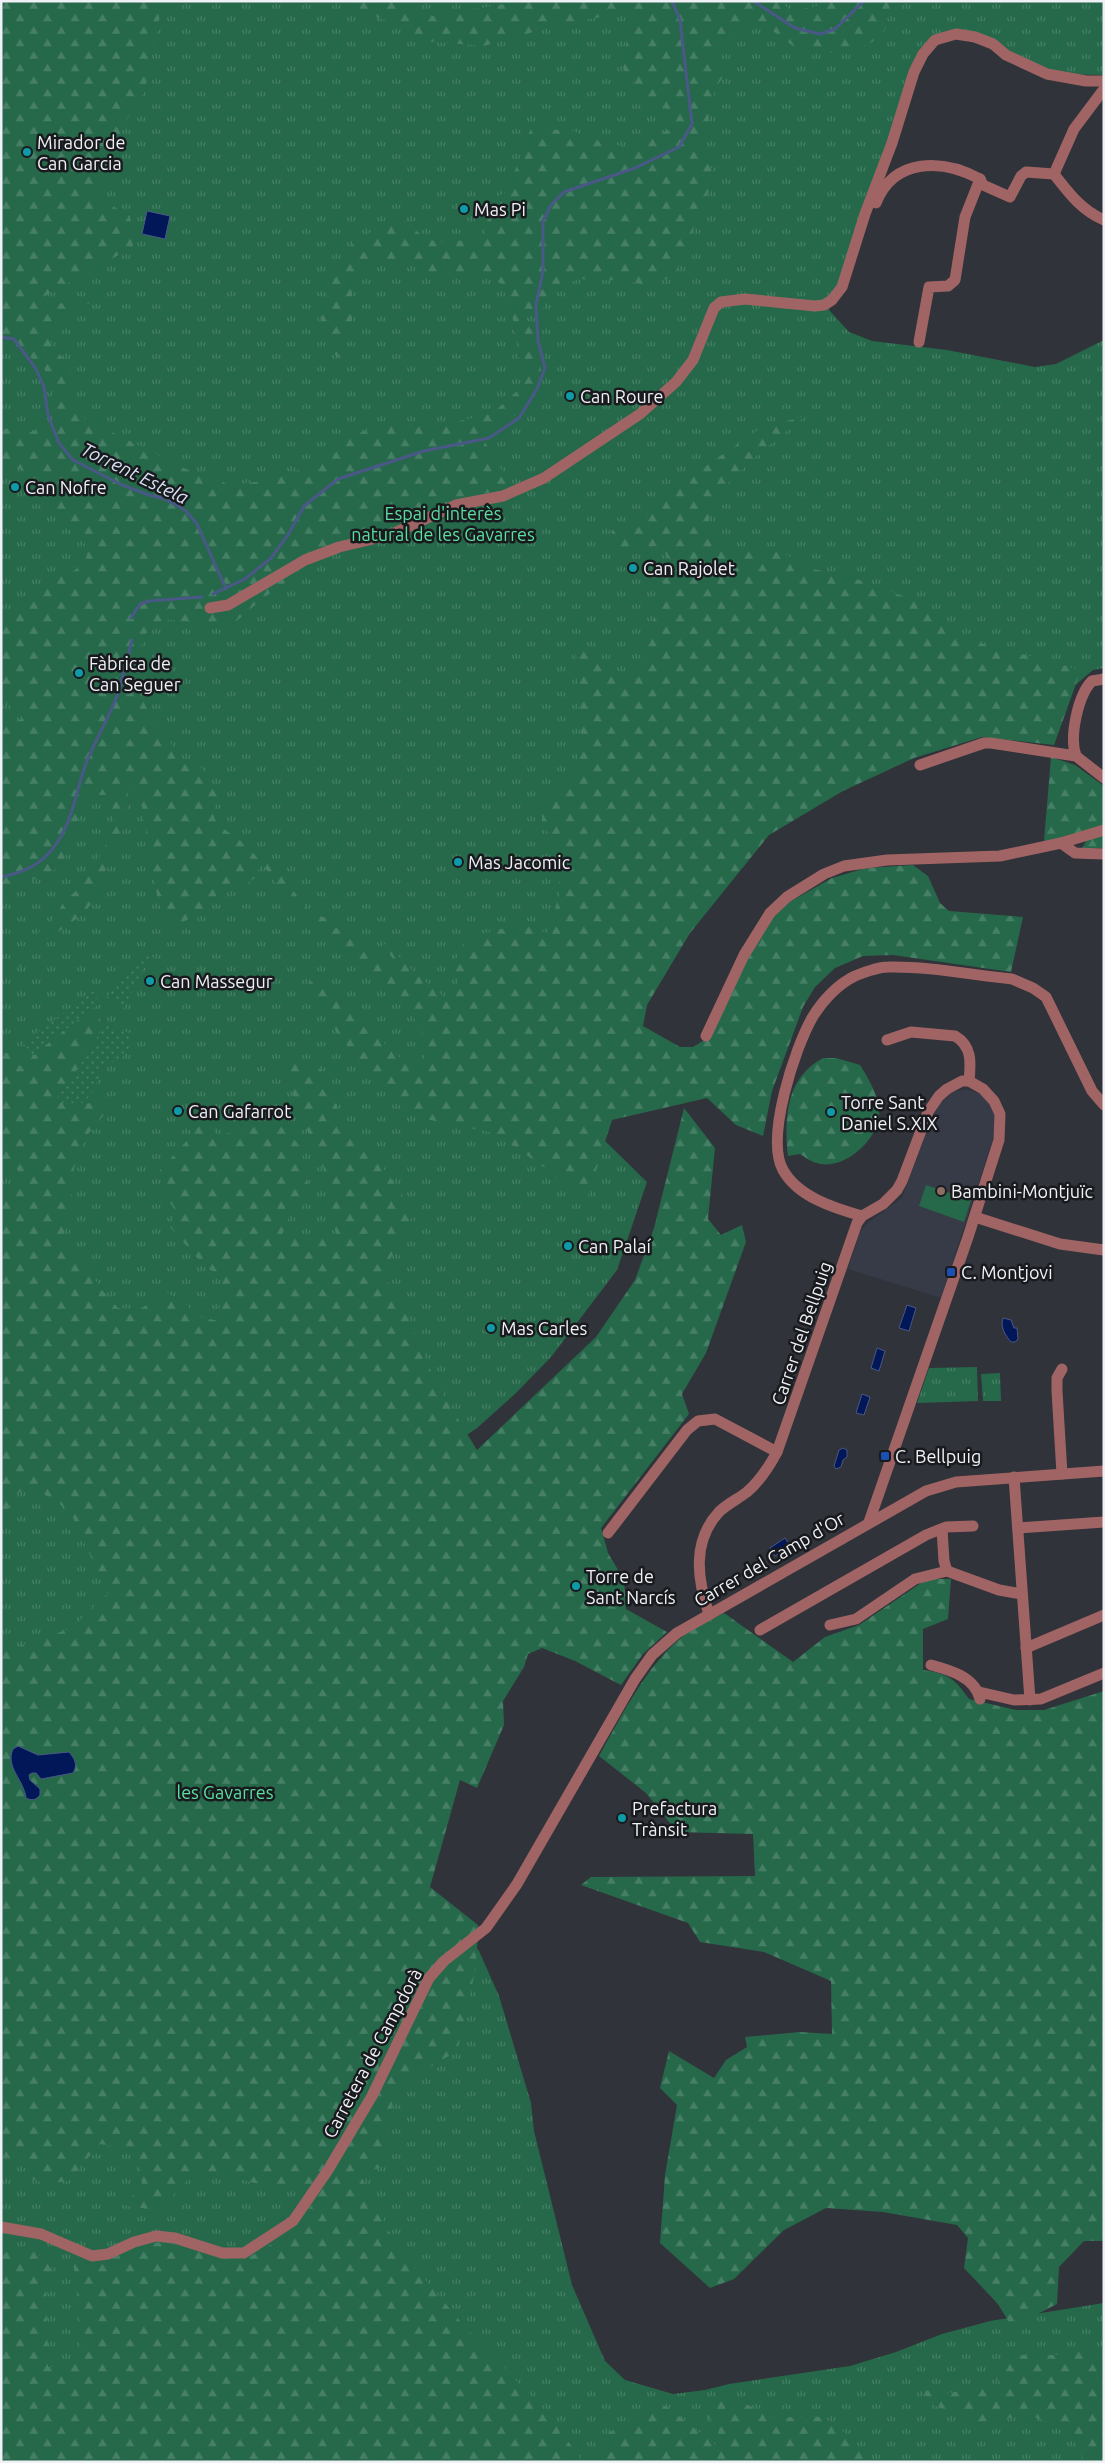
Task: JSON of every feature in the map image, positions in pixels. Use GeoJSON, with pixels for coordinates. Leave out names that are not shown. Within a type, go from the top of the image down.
{"type":"FeatureCollection","features":[{"type":"Feature","properties":{"kind":"street"},"geometry":{"type":"LineString","coordinates":[[210,608],[228,605],[292,566],[313,557],[339,547],[390,536],[448,508],[503,496],[544,478],[640,414],[676,382],[693,360],[714,308],[721,302],[745,299],[808,306],[824,305],[832,300],[842,286],[858,235],[889,152],[914,72],[928,46],[945,36],[956,34],[975,37],[993,44],[1006,55],[1046,74],[1086,81],[1104,80]]}},
{"type":"Feature","properties":{"kind":"street"},"geometry":{"type":"LineString","coordinates":[[1054,174],[1074,129],[1104,89]]}},
{"type":"Feature","properties":{"kind":"street"},"geometry":{"type":"LineString","coordinates":[[858,235],[868,223],[878,198],[903,171],[924,166],[944,165],[965,171],[980,179],[983,185],[1010,197],[1021,176],[1026,172],[1054,174],[1079,205],[1088,213],[1104,220]]}},
{"type":"Feature","properties":{"kind":"street"},"geometry":{"type":"LineString","coordinates":[[919,342],[929,287],[948,286],[955,280],[964,217],[980,179]]}},
{"type":"Feature","properties":{"kind":"street"},"geometry":{"type":"LineString","coordinates":[[1076,756],[1073,747],[1075,725],[1085,691],[1098,680]]}},
{"type":"Feature","properties":{"kind":"street"},"geometry":{"type":"LineString","coordinates":[[920,765],[984,743],[1076,756],[1104,778]]}},
{"type":"Feature","properties":{"kind":"street"},"geometry":{"type":"LineString","coordinates":[[706,1036],[744,955],[770,913],[787,897],[824,874],[844,866],[874,862],[1000,856],[1061,843],[1104,830]]}},
{"type":"Feature","properties":{"kind":"street"},"geometry":{"type":"LineString","coordinates":[[1061,843],[1075,853],[1104,854]]}},
{"type":"Feature","properties":{"kind":"street"},"geometry":{"type":"LineString","coordinates":[[869,1522],[975,1217],[999,1140],[1001,1121],[994,1101],[983,1089],[969,1081],[962,1081],[947,1089],[933,1104],[896,1190],[883,1204],[862,1216],[823,1202],[794,1184],[782,1169],[778,1152],[782,1102],[812,1018],[830,995],[855,976],[887,967],[1012,979],[1022,982],[1046,998],[1092,1091],[1104,1105]]}},
{"type":"Feature","properties":{"kind":"street"},"geometry":{"type":"LineString","coordinates":[[887,1040],[911,1032],[955,1036],[969,1050],[969,1081]]}},
{"type":"Feature","properties":{"kind":"street","name":"Carrer del Bellpuig"},"geometry":{"type":"LineString","coordinates":[[709,1614],[699,1564],[700,1546],[706,1528],[720,1512],[755,1484],[777,1452],[854,1231],[862,1216]]}},
{"type":"Feature","properties":{"kind":"street"},"geometry":{"type":"LineString","coordinates":[[975,1217],[1060,1244],[1104,1250]]}},
{"type":"Feature","properties":{"kind":"street"},"geometry":{"type":"LineString","coordinates":[[1062,1368],[1057,1378],[1062,1474]]}},
{"type":"Feature","properties":{"kind":"street"},"geometry":{"type":"LineString","coordinates":[[608,1533],[687,1430],[698,1421],[705,1418],[715,1419],[777,1452]]}},
{"type":"Feature","properties":{"kind":"street","name":"Carrer del Camp d'Or"},"geometry":{"type":"LineString","coordinates":[[486,1928],[522,1877],[635,1678],[663,1644],[677,1633],[910,1498],[948,1483],[1104,1471]]}},
{"type":"Feature","properties":{"kind":"street"},"geometry":{"type":"LineString","coordinates":[[1014,1477],[1030,1700]]}},
{"type":"Feature","properties":{"kind":"street"},"geometry":{"type":"LineString","coordinates":[[1018,1528],[1104,1522]]}},
{"type":"Feature","properties":{"kind":"street"},"geometry":{"type":"LineString","coordinates":[[760,1630],[926,1535],[946,1527],[973,1526]]}},
{"type":"Feature","properties":{"kind":"street"},"geometry":{"type":"LineString","coordinates":[[942,1529],[944,1561],[947,1570]]}},
{"type":"Feature","properties":{"kind":"street"},"geometry":{"type":"LineString","coordinates":[[830,1626],[856,1619],[915,1579],[947,1570],[999,1590],[1022,1594]]}},
{"type":"Feature","properties":{"kind":"street"},"geometry":{"type":"LineString","coordinates":[[1026,1648],[1104,1615]]}},
{"type":"Feature","properties":{"kind":"street"},"geometry":{"type":"LineString","coordinates":[[931,1666],[945,1669],[964,1678],[974,1685],[979,1696],[1014,1700],[1048,1697],[1104,1673]]}},
{"type":"Feature","properties":{"kind":"street","name":"Carretera de Campdorà"},"geometry":{"type":"LineString","coordinates":[[1,2227],[41,2234],[92,2256],[108,2254],[134,2242],[156,2236],[175,2238],[222,2253],[244,2254],[271,2238],[293,2222],[328,2170],[372,2096],[429,1978],[444,1961],[486,1928]]}},
{"type":"Feature","properties":{"kind":"shaded area"},"geometry":{"type":"Polygon","coordinates":[[[147,211],[170,216],[165,239],[142,234],[147,211]]]}},
{"type":"Feature","properties":{"kind":"shaded area","name":"Bambini-Montjuïc"},"geometry":{"type":"Polygon","coordinates":[[[966,1089],[981,1094],[991,1105],[996,1118],[995,1132],[941,1298],[848,1269],[860,1232],[865,1225],[902,1198],[932,1117],[940,1104],[953,1092],[966,1089]]]}},
{"type":"Feature","properties":{"kind":"shaded area"},"geometry":{"type":"Polygon","coordinates":[[[907,1305],[916,1308],[909,1331],[899,1328],[907,1305]]]}},
{"type":"Feature","properties":{"kind":"shaded area"},"geometry":{"type":"Polygon","coordinates":[[[1003,1318],[1011,1320],[1014,1328],[1017,1328],[1018,1339],[1015,1342],[1011,1342],[1005,1334],[1002,1325],[1003,1318]]]}},
{"type":"Feature","properties":{"kind":"shaded area"},"geometry":{"type":"Polygon","coordinates":[[[877,1348],[885,1351],[879,1371],[871,1368],[877,1348]]]}},
{"type":"Feature","properties":{"kind":"shaded area"},"geometry":{"type":"Polygon","coordinates":[[[862,1394],[870,1397],[864,1415],[856,1413],[862,1394]]]}},
{"type":"Feature","properties":{"kind":"shaded area"},"geometry":{"type":"Polygon","coordinates":[[[843,1448],[847,1450],[847,1457],[843,1460],[841,1467],[836,1469],[834,1466],[839,1450],[843,1448]]]}},
{"type":"Feature","properties":{"kind":"shaded area"},"geometry":{"type":"Polygon","coordinates":[[[785,1538],[790,1546],[775,1556],[770,1548],[785,1538]]]}},
{"type":"Feature","properties":{"kind":"shaded area"},"geometry":{"type":"Polygon","coordinates":[[[18,1746],[38,1755],[69,1752],[75,1762],[75,1770],[73,1773],[41,1779],[36,1773],[32,1773],[29,1775],[30,1780],[40,1789],[40,1795],[34,1800],[28,1799],[11,1762],[13,1749],[18,1746]]]}},
{"type":"Feature","properties":{"kind":"green space","name":"Espai d'interès natural de les Gavarres"},"geometry":{"type":"Polygon","coordinates":[[[1,1],[1104,1],[1104,75],[1047,74],[992,40],[931,38],[888,141],[829,310],[849,332],[872,341],[947,350],[1035,367],[1056,364],[1104,340],[1104,668],[1093,670],[1073,687],[997,731],[873,770],[756,842],[663,927],[604,1140],[647,1182],[617,1270],[551,1357],[516,1393],[477,1428],[458,1441],[261,1674],[479,1951],[499,1996],[531,2103],[534,2131],[572,2285],[605,2361],[625,2380],[673,2394],[705,2390],[729,2384],[850,2366],[896,2352],[942,2334],[990,2321],[1104,2303],[1104,2462],[1,2462],[1,1]]]}},
{"type":"Feature","properties":{"kind":"green space"},"geometry":{"type":"Polygon","coordinates":[[[1,1],[166,1],[161,10],[145,90],[126,121],[95,196],[130,216],[133,247],[45,296],[48,304],[91,302],[43,331],[73,373],[69,390],[78,415],[186,469],[213,476],[230,486],[274,479],[329,459],[349,437],[390,421],[443,425],[493,413],[518,390],[522,377],[514,323],[502,284],[483,275],[441,276],[394,259],[378,259],[365,266],[359,276],[352,293],[352,336],[337,358],[321,325],[328,281],[343,253],[362,235],[409,220],[424,237],[442,242],[484,236],[492,199],[507,192],[531,128],[573,131],[599,141],[627,147],[671,129],[677,114],[644,98],[623,68],[627,38],[636,11],[561,24],[484,46],[424,41],[399,26],[338,1],[396,1],[433,16],[521,1],[780,1],[792,12],[836,1],[891,1],[885,30],[874,41],[857,49],[840,53],[801,52],[761,22],[737,27],[714,46],[715,56],[723,77],[716,87],[700,151],[715,174],[675,276],[647,285],[618,280],[578,279],[551,291],[543,309],[515,323],[532,326],[540,357],[539,378],[528,400],[511,419],[492,433],[482,437],[512,487],[462,499],[391,531],[305,556],[303,570],[262,599],[233,624],[199,624],[164,619],[144,635],[132,680],[153,720],[169,737],[175,755],[184,762],[197,761],[221,798],[214,813],[218,824],[245,844],[261,862],[265,853],[306,908],[323,917],[388,968],[397,964],[383,945],[386,943],[414,972],[446,999],[458,987],[458,976],[452,967],[453,962],[462,951],[463,944],[470,937],[505,928],[515,922],[548,933],[560,892],[556,838],[542,828],[542,801],[575,773],[581,736],[575,636],[592,658],[637,680],[669,560],[661,546],[643,547],[619,554],[611,532],[619,524],[635,530],[694,474],[761,428],[805,416],[757,455],[718,493],[704,535],[733,549],[779,551],[813,569],[848,576],[914,600],[933,611],[938,624],[980,643],[1081,670],[1054,745],[982,737],[914,758],[843,791],[769,835],[690,933],[647,1005],[643,1026],[680,1047],[693,1047],[711,1036],[742,969],[769,922],[784,905],[832,878],[866,868],[913,865],[928,876],[940,903],[949,911],[1023,917],[1011,972],[893,955],[863,956],[835,968],[815,987],[803,1007],[772,1091],[763,1136],[736,1125],[707,1098],[612,1120],[586,1202],[548,1170],[494,1133],[421,1118],[392,1100],[364,1069],[305,988],[318,974],[375,1035],[404,1060],[420,1061],[424,1058],[426,1042],[416,1020],[348,951],[322,930],[308,924],[261,863],[256,877],[247,884],[216,896],[198,915],[171,927],[164,920],[157,896],[142,807],[133,789],[128,790],[126,817],[122,832],[91,904],[83,914],[37,947],[19,968],[24,946],[54,918],[65,900],[81,887],[104,849],[114,822],[112,804],[107,795],[91,795],[83,800],[67,854],[50,875],[1,888],[1,823],[6,819],[1,815],[1,728],[26,717],[1,699],[1,615],[26,605],[47,582],[78,568],[85,559],[87,550],[84,541],[77,532],[41,508],[39,490],[32,476],[19,469],[11,467],[1,468],[1,428],[32,432],[52,420],[53,404],[50,380],[45,370],[29,356],[1,347],[1,1]]]}},
{"type":"Feature","properties":{"kind":"green space"},"geometry":{"type":"Polygon","coordinates":[[[1051,757],[1075,765],[1104,786],[1104,826],[1044,841],[1051,757]]]}},
{"type":"Feature","properties":{"kind":"green space"},"geometry":{"type":"Polygon","coordinates":[[[1104,835],[1104,848],[1082,848],[1087,840],[1104,835]]]}},
{"type":"Feature","properties":{"kind":"green space"},"geometry":{"type":"Polygon","coordinates":[[[148,952],[154,959],[144,968],[124,1008],[107,998],[111,989],[148,952]]]}},
{"type":"Feature","properties":{"kind":"green space"},"geometry":{"type":"Polygon","coordinates":[[[93,991],[100,1003],[33,1055],[23,1043],[93,991]]]}},
{"type":"Feature","properties":{"kind":"green space","name":"les Gavarres"},"geometry":{"type":"Polygon","coordinates":[[[87,1014],[100,1018],[101,1030],[78,1069],[57,1094],[65,1104],[99,1103],[118,1097],[89,1133],[78,1152],[73,1173],[71,1211],[61,1243],[86,1266],[102,1290],[118,1308],[140,1309],[167,1293],[185,1303],[196,1316],[218,1321],[223,1276],[206,1268],[170,1227],[175,1210],[162,1191],[160,1170],[193,1134],[201,1107],[217,1136],[280,1121],[301,1148],[311,1198],[289,1217],[279,1243],[301,1234],[336,1234],[328,1179],[294,1099],[282,1064],[317,1061],[342,1119],[370,1149],[415,1213],[400,1234],[384,1276],[410,1321],[436,1383],[477,1450],[596,1337],[635,1280],[654,1228],[684,1108],[715,1148],[708,1219],[721,1235],[742,1225],[746,1242],[706,1353],[682,1394],[689,1414],[601,1528],[608,1553],[624,1580],[626,1609],[667,1632],[643,1654],[621,1685],[575,1661],[542,1648],[528,1654],[524,1667],[503,1701],[504,1725],[477,1788],[460,1780],[430,1887],[478,1925],[472,1989],[457,2051],[395,2088],[382,2167],[360,2174],[396,2245],[466,2328],[549,2415],[583,2462],[1,2462],[1,2254],[18,2249],[29,2249],[52,2266],[46,2287],[48,2367],[72,2367],[81,2355],[79,2312],[73,2260],[76,2255],[90,2260],[143,2244],[163,2242],[232,2259],[253,2255],[282,2238],[302,2222],[322,2187],[298,2183],[281,2185],[255,2183],[226,2176],[190,2177],[159,2211],[124,2205],[142,2185],[139,2150],[100,2144],[68,2181],[46,2184],[27,2177],[23,2159],[1,2157],[1,1644],[7,1650],[72,1628],[110,1591],[94,1564],[70,1511],[30,1485],[14,1496],[1,1523],[1,1197],[17,1194],[18,1167],[7,1161],[1,1165],[1,1053],[11,1053],[22,1069],[52,1038],[87,1014]]]}},
{"type":"Feature","properties":{"kind":"green space"},"geometry":{"type":"Polygon","coordinates":[[[105,1025],[133,1034],[130,1046],[118,1063],[106,1061],[91,1095],[82,1103],[60,1103],[57,1094],[78,1069],[105,1025]]]}},
{"type":"Feature","properties":{"kind":"green space"},"geometry":{"type":"Polygon","coordinates":[[[823,1058],[836,1058],[860,1065],[875,1092],[879,1110],[878,1120],[868,1141],[849,1157],[828,1164],[810,1161],[800,1154],[788,1156],[787,1141],[788,1113],[790,1100],[795,1088],[801,1076],[823,1058]]]}},
{"type":"Feature","properties":{"kind":"green space"},"geometry":{"type":"Polygon","coordinates":[[[926,1185],[971,1200],[964,1222],[919,1206],[926,1185]]]}},
{"type":"Feature","properties":{"kind":"green space"},"geometry":{"type":"Polygon","coordinates":[[[977,1367],[978,1401],[917,1403],[929,1368],[977,1367]]]}},
{"type":"Feature","properties":{"kind":"green space"},"geometry":{"type":"Polygon","coordinates":[[[1000,1373],[1001,1401],[983,1401],[981,1374],[1000,1373]]]}},
{"type":"Feature","properties":{"kind":"green space"},"geometry":{"type":"Polygon","coordinates":[[[927,1579],[951,1579],[948,1619],[923,1629],[923,1670],[939,1673],[950,1678],[969,1699],[1016,1710],[1044,1710],[1104,1691],[1104,2241],[1084,2241],[1059,2267],[1057,2304],[1012,2327],[998,2304],[964,2268],[968,2238],[957,2225],[883,2212],[826,2208],[784,2230],[734,2279],[710,2288],[660,2243],[665,2175],[677,2105],[660,2088],[669,2051],[714,2078],[726,2060],[747,2047],[745,2037],[800,2032],[832,2034],[831,1981],[764,1952],[700,1942],[688,1923],[581,1885],[591,1877],[755,1876],[753,1834],[677,1832],[646,1793],[599,1756],[636,1692],[669,1648],[688,1632],[724,1613],[793,1662],[825,1637],[859,1625],[927,1579]]]}},
{"type":"Feature","properties":{"kind":"green space"},"geometry":{"type":"Polygon","coordinates":[[[1104,2348],[1104,2462],[1083,2462],[1075,2434],[1030,2415],[975,2423],[932,2404],[919,2387],[938,2395],[982,2387],[994,2403],[1001,2386],[989,2363],[1012,2355],[1062,2355],[1104,2348]]]}},
{"type":"Feature","properties":{"kind":"green space"},"geometry":{"type":"Polygon","coordinates":[[[731,2397],[775,2418],[812,2416],[825,2418],[853,2439],[867,2457],[865,2462],[601,2462],[607,2434],[649,2408],[666,2406],[716,2445],[719,2429],[707,2416],[716,2404],[731,2397]]]}},
{"type":"Feature","properties":{"kind":"waterway"},"geometry":{"type":"LineString","coordinates":[[213,594],[245,579],[271,558],[288,535],[304,506],[338,479],[424,451],[489,438],[519,418],[537,389],[545,368],[538,341],[536,304],[543,271],[543,221],[551,205],[564,192],[635,168],[679,147],[692,124],[680,20],[672,1]]}},
{"type":"Feature","properties":{"kind":"waterway"},"geometry":{"type":"LineString","coordinates":[[753,1],[795,28],[820,34],[835,29],[864,1]]}},
{"type":"Feature","properties":{"kind":"waterway","name":"Torrent Estela"},"geometry":{"type":"LineString","coordinates":[[1,337],[14,339],[36,369],[44,387],[48,415],[59,443],[73,460],[122,485],[165,499],[185,510],[197,524],[226,589]]}},
{"type":"Feature","properties":{"kind":"waterway"},"geometry":{"type":"LineString","coordinates":[[131,618],[140,604],[149,601],[202,597]]}},
{"type":"Feature","properties":{"kind":"waterway"},"geometry":{"type":"LineString","coordinates":[[1,877],[19,872],[36,864],[46,856],[61,836],[71,814],[85,766],[117,696],[132,640]]}},
{"type":"Feature","properties":{"kind":"place","name":"Mirador de Can Garcia"},"geometry":{"type":"Point","coordinates":[27,152]}},
{"type":"Feature","properties":{"kind":"place","name":"Mas Pi"},"geometry":{"type":"Point","coordinates":[464,209]}},
{"type":"Feature","properties":{"kind":"place","name":"Can Roure"},"geometry":{"type":"Point","coordinates":[570,396]}},
{"type":"Feature","properties":{"kind":"place","name":"Can Nofre"},"geometry":{"type":"Point","coordinates":[15,487]}},
{"type":"Feature","properties":{"kind":"place","name":"Can Rajolet"},"geometry":{"type":"Point","coordinates":[633,568]}},
{"type":"Feature","properties":{"kind":"place","name":"Fàbrica de Can Seguer"},"geometry":{"type":"Point","coordinates":[79,673]}},
{"type":"Feature","properties":{"kind":"place","name":"Mas Jacomic"},"geometry":{"type":"Point","coordinates":[458,862]}},
{"type":"Feature","properties":{"kind":"place","name":"Can Massegur"},"geometry":{"type":"Point","coordinates":[150,981]}},
{"type":"Feature","properties":{"kind":"place","name":"Can Gafarrot"},"geometry":{"type":"Point","coordinates":[178,1111]}},
{"type":"Feature","properties":{"kind":"place","name":"Torre Sant Daniel S.XIX"},"geometry":{"type":"Point","coordinates":[831,1112]}},
{"type":"Feature","properties":{"kind":"place","name":"Bambini-Montjuïc"},"geometry":{"type":"Point","coordinates":[941,1191]}},
{"type":"Feature","properties":{"kind":"place","name":"Can Palaí"},"geometry":{"type":"Point","coordinates":[568,1246]}},
{"type":"Feature","properties":{"kind":"place","name":"C. Montjovi"},"geometry":{"type":"Point","coordinates":[951,1272]}},
{"type":"Feature","properties":{"kind":"place","name":"Mas Carles"},"geometry":{"type":"Point","coordinates":[491,1328]}},
{"type":"Feature","properties":{"kind":"place","name":"C. Bellpuig"},"geometry":{"type":"Point","coordinates":[885,1456]}},
{"type":"Feature","properties":{"kind":"place","name":"Torre de Sant Narcís"},"geometry":{"type":"Point","coordinates":[576,1586]}},
{"type":"Feature","properties":{"kind":"place","name":"Prefactura Trànsit"},"geometry":{"type":"Point","coordinates":[622,1818]}}]}
